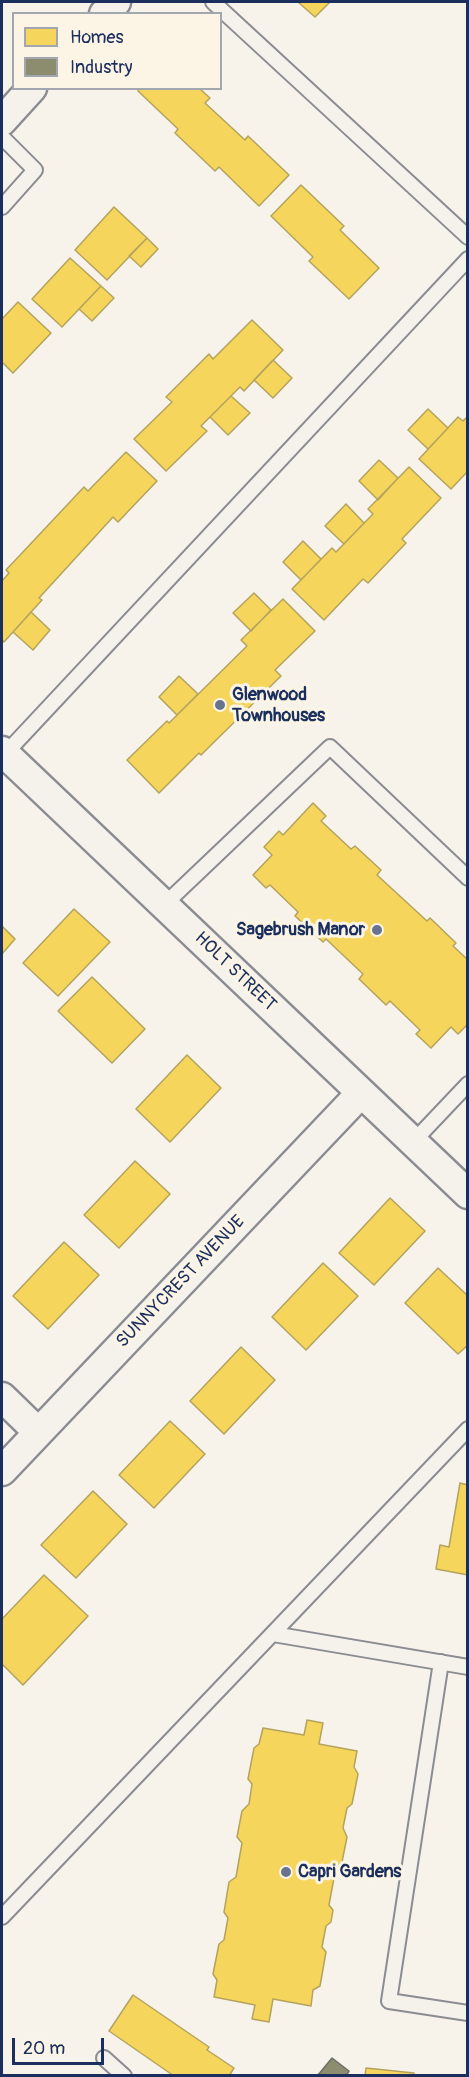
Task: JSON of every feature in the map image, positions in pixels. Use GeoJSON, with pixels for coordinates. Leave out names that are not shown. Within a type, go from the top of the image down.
{"type":"FeatureCollection","features":[{"type":"Feature","properties":{"kind":"street"},"geometry":{"type":"LineString","coordinates":[[2,121],[30,90]]}},
{"type":"Feature","properties":{"kind":"street","name":"HOLT STREET"},"geometry":{"type":"LineString","coordinates":[[3,752],[468,1194]]}},
{"type":"Feature","properties":{"kind":"street","name":"SUNNYCREST AVENUE"},"geometry":{"type":"LineString","coordinates":[[2,1471],[362,1093]]}},
{"type":"Feature","properties":{"kind":"street"},"geometry":{"type":"LineString","coordinates":[[2,1397],[38,1432]]}},
{"type":"Feature","properties":{"kind":"lane"},"geometry":{"type":"LineString","coordinates":[[213,2],[468,237]]}},
{"type":"Feature","properties":{"kind":"lane"},"geometry":{"type":"LineString","coordinates":[[2,137],[36,171],[2,207]]}},
{"type":"Feature","properties":{"kind":"lane"},"geometry":{"type":"LineString","coordinates":[[3,752],[468,259]]}},
{"type":"Feature","properties":{"kind":"lane"},"geometry":{"type":"LineString","coordinates":[[164,905],[330,747],[468,878]]}},
{"type":"Feature","properties":{"kind":"lane"},"geometry":{"type":"LineString","coordinates":[[413,1142],[468,1084]]}},
{"type":"Feature","properties":{"kind":"lane"},"geometry":{"type":"LineString","coordinates":[[2,1917],[468,1429]]}},
{"type":"Feature","properties":{"kind":"lane"},"geometry":{"type":"LineString","coordinates":[[273,1634],[468,1666]]}},
{"type":"Feature","properties":{"kind":"lane"},"geometry":{"type":"LineString","coordinates":[[441,1662],[389,2001],[468,2013]]}},
{"type":"Feature","properties":{"kind":"lane"},"geometry":{"type":"LineString","coordinates":[[104,2058],[124,2076]]}},
{"type":"Feature","properties":{"kind":"building: Homes"},"geometry":{"type":"Polygon","coordinates":[[[298,2],[330,2],[315,17],[298,2]]]}},
{"type":"Feature","properties":{"kind":"building: Homes"},"geometry":{"type":"Polygon","coordinates":[[[201,90],[210,98],[205,103],[245,140],[248,136],[289,175],[259,206],[219,167],[215,171],[175,133],[178,129],[138,91],[201,90]]]}},
{"type":"Feature","properties":{"kind":"building: Homes"},"geometry":{"type":"Polygon","coordinates":[[[301,185],[344,226],[340,230],[379,268],[349,299],[309,261],[313,257],[271,216],[301,185]]]}},
{"type":"Feature","properties":{"kind":"building: Homes"},"geometry":{"type":"Polygon","coordinates":[[[114,207],[147,238],[107,280],[75,250],[114,207]]]}},
{"type":"Feature","properties":{"kind":"building: Homes"},"geometry":{"type":"Polygon","coordinates":[[[147,238],[158,249],[141,267],[129,256],[147,238]]]}},
{"type":"Feature","properties":{"kind":"building: Homes"},"geometry":{"type":"Polygon","coordinates":[[[70,258],[101,286],[62,327],[32,299],[70,258]]]}},
{"type":"Feature","properties":{"kind":"building: Homes"},"geometry":{"type":"Polygon","coordinates":[[[101,286],[114,298],[92,321],[79,309],[101,286]]]}},
{"type":"Feature","properties":{"kind":"building: Homes"},"geometry":{"type":"Polygon","coordinates":[[[18,302],[51,333],[13,373],[2,362],[2,319],[18,302]]]}},
{"type":"Feature","properties":{"kind":"building: Homes"},"geometry":{"type":"Polygon","coordinates":[[[252,320],[283,350],[244,391],[240,387],[201,426],[207,431],[166,471],[134,439],[172,402],[166,397],[209,354],[213,359],[252,320]]]}},
{"type":"Feature","properties":{"kind":"building: Homes"},"geometry":{"type":"Polygon","coordinates":[[[273,360],[292,378],[273,398],[254,380],[273,360]]]}},
{"type":"Feature","properties":{"kind":"building: Homes"},"geometry":{"type":"Polygon","coordinates":[[[231,396],[250,413],[228,435],[210,417],[231,396]]]}},
{"type":"Feature","properties":{"kind":"building: Homes"},"geometry":{"type":"Polygon","coordinates":[[[428,409],[448,428],[428,449],[408,430],[428,409]]]}},
{"type":"Feature","properties":{"kind":"building: Homes"},"geometry":{"type":"Polygon","coordinates":[[[468,416],[468,471],[451,489],[419,459],[458,417],[463,421],[468,416]]]}},
{"type":"Feature","properties":{"kind":"building: Homes"},"geometry":{"type":"Polygon","coordinates":[[[126,452],[157,481],[118,522],[113,517],[39,598],[42,600],[4,642],[2,640],[2,581],[9,573],[6,570],[84,487],[88,491],[126,452]]]}},
{"type":"Feature","properties":{"kind":"building: Homes"},"geometry":{"type":"Polygon","coordinates":[[[379,460],[398,478],[378,500],[359,481],[379,460]]]}},
{"type":"Feature","properties":{"kind":"building: Homes"},"geometry":{"type":"Polygon","coordinates":[[[409,467],[441,498],[402,539],[406,543],[368,583],[363,579],[324,620],[292,589],[332,548],[336,552],[373,514],[368,509],[409,467]]]}},
{"type":"Feature","properties":{"kind":"building: Homes"},"geometry":{"type":"Polygon","coordinates":[[[346,504],[364,523],[344,544],[325,526],[346,504]]]}},
{"type":"Feature","properties":{"kind":"building: Homes"},"geometry":{"type":"Polygon","coordinates":[[[303,541],[321,559],[301,580],[283,562],[303,541]]]}},
{"type":"Feature","properties":{"kind":"building: Homes"},"geometry":{"type":"Polygon","coordinates":[[[254,593],[271,610],[251,631],[233,613],[254,593]]]}},
{"type":"Feature","properties":{"kind":"building: Homes","name":"Glenwood Townhouses"},"geometry":{"type":"Polygon","coordinates":[[[283,599],[315,631],[275,670],[281,676],[159,793],[127,760],[167,721],[169,723],[247,646],[241,640],[283,599]]]}},
{"type":"Feature","properties":{"kind":"building: Homes"},"geometry":{"type":"Polygon","coordinates":[[[31,612],[50,630],[33,650],[13,632],[31,612]]]}},
{"type":"Feature","properties":{"kind":"building: Homes"},"geometry":{"type":"Polygon","coordinates":[[[179,676],[198,694],[177,715],[159,697],[179,676]]]}},
{"type":"Feature","properties":{"kind":"building: Homes","name":"Sagebrush Manor"},"geometry":{"type":"Polygon","coordinates":[[[313,803],[326,816],[321,821],[351,849],[355,846],[381,870],[377,875],[427,921],[430,918],[456,943],[453,946],[468,960],[468,1024],[458,1034],[451,1027],[431,1048],[416,1034],[420,1030],[390,1001],[386,1005],[359,979],[363,974],[326,939],[323,942],[295,916],[298,912],[270,885],[266,888],[253,875],[272,855],[264,847],[279,831],[283,835],[313,803]]]}},
{"type":"Feature","properties":{"kind":"building: Homes"},"geometry":{"type":"Polygon","coordinates":[[[74,909],[110,942],[58,996],[23,963],[74,909]]]}},
{"type":"Feature","properties":{"kind":"building: Homes"},"geometry":{"type":"Polygon","coordinates":[[[2,926],[15,939],[2,954],[2,926]]]}},
{"type":"Feature","properties":{"kind":"building: Homes"},"geometry":{"type":"Polygon","coordinates":[[[92,977],[145,1029],[112,1063],[58,1011],[92,977]]]}},
{"type":"Feature","properties":{"kind":"building: Homes"},"geometry":{"type":"Polygon","coordinates":[[[187,1055],[221,1088],[170,1142],[136,1109],[187,1055]]]}},
{"type":"Feature","properties":{"kind":"building: Homes"},"geometry":{"type":"Polygon","coordinates":[[[135,1161],[170,1194],[119,1248],[84,1215],[135,1161]]]}},
{"type":"Feature","properties":{"kind":"building: Homes"},"geometry":{"type":"Polygon","coordinates":[[[390,1198],[425,1231],[374,1285],[339,1253],[390,1198]]]}},
{"type":"Feature","properties":{"kind":"building: Homes"},"geometry":{"type":"Polygon","coordinates":[[[64,1242],[99,1275],[48,1329],[13,1296],[64,1242]]]}},
{"type":"Feature","properties":{"kind":"building: Homes"},"geometry":{"type":"Polygon","coordinates":[[[323,1263],[358,1296],[306,1350],[272,1317],[323,1263]]]}},
{"type":"Feature","properties":{"kind":"building: Homes"},"geometry":{"type":"Polygon","coordinates":[[[438,1268],[468,1296],[468,1345],[458,1354],[405,1303],[438,1268]]]}},
{"type":"Feature","properties":{"kind":"building: Homes"},"geometry":{"type":"Polygon","coordinates":[[[241,1347],[275,1380],[224,1434],[190,1401],[241,1347]]]}},
{"type":"Feature","properties":{"kind":"building: Homes"},"geometry":{"type":"Polygon","coordinates":[[[170,1421],[205,1454],[154,1508],[119,1475],[170,1421]]]}},
{"type":"Feature","properties":{"kind":"building: Homes"},"geometry":{"type":"Polygon","coordinates":[[[460,1483],[468,1485],[468,1575],[436,1569],[440,1545],[449,1547],[460,1483]]]}},
{"type":"Feature","properties":{"kind":"building: Homes"},"geometry":{"type":"Polygon","coordinates":[[[93,1491],[127,1524],[76,1578],[41,1545],[93,1491]]]}},
{"type":"Feature","properties":{"kind":"building: Homes"},"geometry":{"type":"Polygon","coordinates":[[[44,1575],[88,1616],[23,1685],[2,1664],[2,1619],[44,1575]]]}},
{"type":"Feature","properties":{"kind":"building: Homes","name":"Capri Gardens"},"geometry":{"type":"Polygon","coordinates":[[[307,1720],[323,1723],[319,1744],[357,1751],[354,1767],[358,1774],[352,1804],[347,1808],[343,1828],[347,1837],[342,1862],[336,1867],[329,1905],[333,1910],[331,1922],[326,1926],[322,1947],[326,1952],[320,1986],[313,1990],[311,2006],[273,1999],[269,2022],[252,2019],[255,2005],[214,1997],[217,1980],[213,1974],[219,1944],[224,1940],[228,1918],[224,1912],[229,1882],[236,1877],[242,1843],[237,1837],[242,1811],[249,1804],[252,1784],[248,1779],[254,1748],[259,1744],[263,1728],[304,1735],[307,1720]]]}},
{"type":"Feature","properties":{"kind":"building: Homes"},"geometry":{"type":"Polygon","coordinates":[[[133,1995],[209,2047],[207,2050],[234,2068],[229,2076],[174,2076],[109,2031],[133,1995]]]}},
{"type":"Feature","properties":{"kind":"building: Homes"},"geometry":{"type":"Polygon","coordinates":[[[366,2068],[414,2073],[414,2076],[365,2076],[366,2068]]]}},
{"type":"Feature","properties":{"kind":"building: Industry"},"geometry":{"type":"Polygon","coordinates":[[[332,2058],[349,2071],[346,2076],[318,2075],[332,2058]]]}},
{"type":"Feature","properties":{"kind":"place","name":"Glenwood Townhouses"},"geometry":{"type":"Point","coordinates":[220,705]}},
{"type":"Feature","properties":{"kind":"place","name":"Sagebrush Manor"},"geometry":{"type":"Point","coordinates":[377,930]}},
{"type":"Feature","properties":{"kind":"place","name":"Capri Gardens"},"geometry":{"type":"Point","coordinates":[286,1872]}}]}
